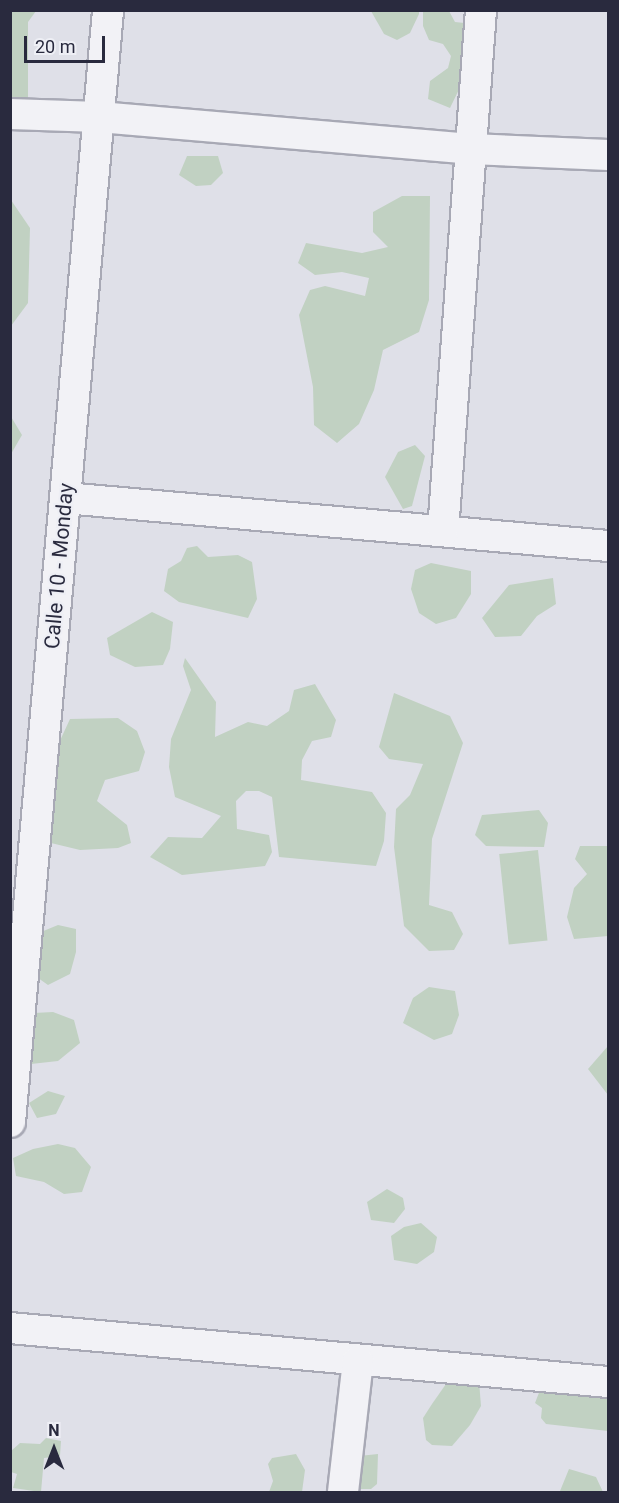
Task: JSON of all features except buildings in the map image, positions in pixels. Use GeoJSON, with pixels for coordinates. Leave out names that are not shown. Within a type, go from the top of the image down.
{"type":"FeatureCollection","features":[{"type":"Feature","properties":{"kind":"street","name":"Calle 10 - Monday"},"geometry":{"type":"LineString","coordinates":[[10,1122],[19,921],[65,498],[108,10]]}},
{"type":"Feature","properties":{"kind":"street"},"geometry":{"type":"LineString","coordinates":[[443,531],[481,10]]}},
{"type":"Feature","properties":{"kind":"street"},"geometry":{"type":"LineString","coordinates":[[10,114],[99,117],[471,149],[609,155]]}},
{"type":"Feature","properties":{"kind":"street"},"geometry":{"type":"LineString","coordinates":[[65,498],[609,546]]}},
{"type":"Feature","properties":{"kind":"street"},"geometry":{"type":"LineString","coordinates":[[10,1328],[609,1382]]}},
{"type":"Feature","properties":{"kind":"street"},"geometry":{"type":"LineString","coordinates":[[343,1492],[358,1360]]}},
{"type":"Feature","properties":{"kind":"green space"},"geometry":{"type":"Polygon","coordinates":[[[423,10],[449,11],[455,22],[474,24],[470,54],[460,65],[467,73],[450,108],[428,99],[430,81],[448,68],[451,56],[443,44],[429,40],[423,26],[423,10]]]}},
{"type":"Feature","properties":{"kind":"green space"},"geometry":{"type":"Polygon","coordinates":[[[11,11],[36,11],[28,22],[28,99],[11,104],[11,11]]]}},
{"type":"Feature","properties":{"kind":"green space"},"geometry":{"type":"Polygon","coordinates":[[[371,11],[419,11],[419,14],[410,33],[397,40],[384,34],[371,11]]]}},
{"type":"Feature","properties":{"kind":"green space"},"geometry":{"type":"Polygon","coordinates":[[[187,156],[218,156],[223,173],[211,185],[196,186],[179,175],[187,156]]]}},
{"type":"Feature","properties":{"kind":"green space"},"geometry":{"type":"Polygon","coordinates":[[[402,196],[430,196],[429,300],[419,332],[383,350],[374,390],[359,424],[337,443],[314,425],[313,387],[299,315],[310,290],[325,286],[365,296],[369,278],[342,272],[315,275],[298,263],[306,243],[362,253],[388,247],[373,232],[373,212],[402,196]]]}},
{"type":"Feature","properties":{"kind":"green space"},"geometry":{"type":"Polygon","coordinates":[[[11,200],[30,228],[28,303],[11,326],[11,200]]]}},
{"type":"Feature","properties":{"kind":"green space"},"geometry":{"type":"Polygon","coordinates":[[[10,415],[22,435],[11,454],[10,454],[10,415]]]}},
{"type":"Feature","properties":{"kind":"green space"},"geometry":{"type":"Polygon","coordinates":[[[415,445],[425,456],[412,506],[403,509],[385,477],[398,452],[415,445]]]}},
{"type":"Feature","properties":{"kind":"green space"},"geometry":{"type":"Polygon","coordinates":[[[197,546],[208,557],[238,555],[252,562],[257,599],[248,618],[179,602],[164,591],[168,569],[181,561],[187,548],[197,546]]]}},
{"type":"Feature","properties":{"kind":"green space"},"geometry":{"type":"Polygon","coordinates":[[[431,563],[471,571],[471,594],[456,618],[436,624],[419,613],[411,589],[415,570],[431,563]]]}},
{"type":"Feature","properties":{"kind":"green space"},"geometry":{"type":"Polygon","coordinates":[[[553,578],[556,604],[537,616],[521,636],[495,637],[482,618],[509,585],[553,578]]]}},
{"type":"Feature","properties":{"kind":"green space"},"geometry":{"type":"Polygon","coordinates":[[[152,612],[173,622],[170,649],[163,665],[135,667],[110,655],[107,638],[152,612]]]}},
{"type":"Feature","properties":{"kind":"green space"},"geometry":{"type":"Polygon","coordinates":[[[185,658],[216,702],[215,737],[248,722],[267,726],[289,711],[294,690],[315,684],[336,720],[331,737],[312,741],[302,760],[301,780],[372,792],[386,813],[384,841],[376,866],[279,857],[272,797],[259,791],[246,791],[236,801],[237,829],[269,835],[272,852],[265,866],[182,875],[150,857],[168,837],[202,838],[221,816],[175,797],[169,767],[171,739],[191,690],[183,666],[185,658]]]}},
{"type":"Feature","properties":{"kind":"green space"},"geometry":{"type":"Polygon","coordinates":[[[394,693],[450,716],[463,743],[432,839],[429,905],[452,912],[463,934],[454,950],[429,951],[404,926],[394,847],[396,809],[410,795],[423,764],[389,759],[379,747],[394,693]]]}},
{"type":"Feature","properties":{"kind":"green space"},"geometry":{"type":"Polygon","coordinates":[[[118,718],[137,731],[145,752],[139,771],[105,780],[97,801],[127,825],[131,843],[118,848],[80,850],[51,843],[44,806],[45,773],[70,719],[118,718]]]}},
{"type":"Feature","properties":{"kind":"green space"},"geometry":{"type":"Polygon","coordinates":[[[539,810],[548,823],[544,847],[486,846],[475,835],[482,815],[539,810]]]}},
{"type":"Feature","properties":{"kind":"green space"},"geometry":{"type":"Polygon","coordinates":[[[580,846],[608,846],[608,936],[574,939],[567,917],[574,888],[587,874],[575,859],[580,846]]]}},
{"type":"Feature","properties":{"kind":"green space"},"geometry":{"type":"Polygon","coordinates":[[[538,850],[548,941],[509,945],[499,854],[538,850]]]}},
{"type":"Feature","properties":{"kind":"green space"},"geometry":{"type":"Polygon","coordinates":[[[58,925],[76,929],[76,952],[70,974],[48,985],[31,973],[40,953],[41,932],[58,925]]]}},
{"type":"Feature","properties":{"kind":"green space"},"geometry":{"type":"Polygon","coordinates":[[[429,987],[455,991],[459,1015],[452,1034],[434,1040],[403,1023],[413,998],[429,987]]]}},
{"type":"Feature","properties":{"kind":"green space"},"geometry":{"type":"Polygon","coordinates":[[[53,1012],[74,1020],[80,1043],[58,1061],[31,1064],[22,1044],[34,1013],[53,1012]]]}},
{"type":"Feature","properties":{"kind":"green space"},"geometry":{"type":"Polygon","coordinates":[[[608,1046],[608,1095],[588,1069],[608,1046]]]}},
{"type":"Feature","properties":{"kind":"green space"},"geometry":{"type":"Polygon","coordinates":[[[48,1091],[65,1096],[56,1114],[37,1118],[29,1103],[48,1091]]]}},
{"type":"Feature","properties":{"kind":"green space"},"geometry":{"type":"Polygon","coordinates":[[[58,1144],[75,1148],[91,1167],[82,1192],[64,1194],[44,1182],[16,1176],[13,1158],[33,1149],[58,1144]]]}},
{"type":"Feature","properties":{"kind":"green space"},"geometry":{"type":"Polygon","coordinates":[[[387,1189],[403,1198],[405,1209],[394,1223],[371,1220],[367,1202],[387,1189]]]}},
{"type":"Feature","properties":{"kind":"green space"},"geometry":{"type":"Polygon","coordinates":[[[421,1223],[437,1237],[434,1252],[417,1264],[394,1260],[391,1236],[404,1227],[421,1223]]]}},
{"type":"Feature","properties":{"kind":"green space"},"geometry":{"type":"Polygon","coordinates":[[[475,1378],[479,1381],[481,1406],[470,1425],[452,1446],[432,1445],[426,1440],[423,1418],[446,1384],[475,1378]]]}},
{"type":"Feature","properties":{"kind":"green space"},"geometry":{"type":"Polygon","coordinates":[[[542,1385],[608,1386],[608,1431],[546,1424],[541,1418],[542,1408],[535,1403],[542,1385]]]}},
{"type":"Feature","properties":{"kind":"green space"},"geometry":{"type":"Polygon","coordinates":[[[46,1438],[61,1441],[60,1456],[44,1458],[41,1492],[13,1488],[17,1474],[11,1472],[11,1451],[20,1443],[40,1444],[46,1438]]]}},
{"type":"Feature","properties":{"kind":"green space"},"geometry":{"type":"Polygon","coordinates":[[[296,1454],[305,1470],[302,1492],[269,1492],[273,1481],[268,1464],[272,1458],[296,1454]]]}},
{"type":"Feature","properties":{"kind":"green space"},"geometry":{"type":"Polygon","coordinates":[[[378,1454],[377,1484],[371,1489],[360,1489],[354,1480],[359,1456],[378,1454]]]}},
{"type":"Feature","properties":{"kind":"green space"},"geometry":{"type":"Polygon","coordinates":[[[569,1469],[596,1477],[603,1492],[536,1492],[560,1491],[569,1469]]]}}]}
